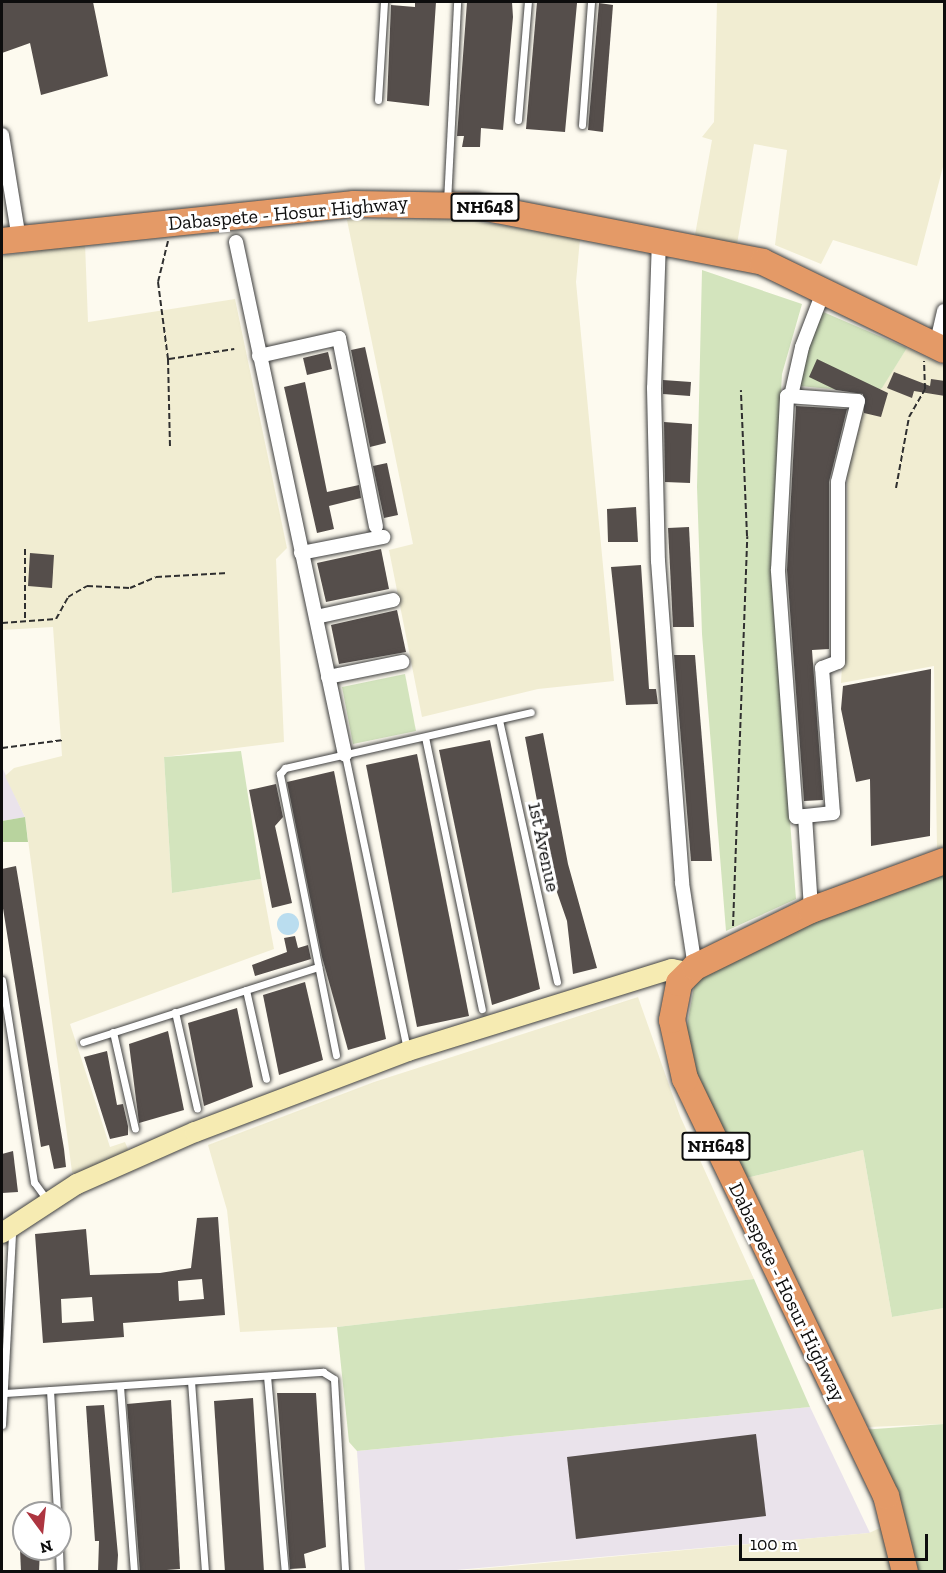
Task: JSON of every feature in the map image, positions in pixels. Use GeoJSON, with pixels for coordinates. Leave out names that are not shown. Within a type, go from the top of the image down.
{"type":"FeatureCollection","features":[{"type":"Feature","properties":{"kind":"highway","name":"Dabaspete - Hosur Highway"},"geometry":{"type":"LineString","coordinates":[[10,240],[354,204],[447,204],[534,214],[763,262],[822,295],[935,345]]}},
{"type":"Feature","properties":{"kind":"highway"},"geometry":{"type":"LineString","coordinates":[[692,970],[812,910],[945,861]]}},
{"type":"Feature","properties":{"kind":"highway","name":"Dabaspete - Hosur Highway"},"geometry":{"type":"LineString","coordinates":[[692,970],[675,993],[672,1020],[685,1080],[886,1496],[905,1572]]}},
{"type":"Feature","properties":{"kind":"street"},"geometry":{"type":"LineString","coordinates":[[2,135],[10,240]]}},
{"type":"Feature","properties":{"kind":"street"},"geometry":{"type":"LineString","coordinates":[[7,1229],[47,1200],[195,1132],[408,1051],[672,969],[692,970],[682,883],[658,561],[654,388],[659,239]]}},
{"type":"Feature","properties":{"kind":"street"},"geometry":{"type":"LineString","coordinates":[[236,242],[345,755]]}},
{"type":"Feature","properties":{"kind":"street"},"geometry":{"type":"LineString","coordinates":[[791,396],[858,401],[838,482],[838,662],[822,668],[833,813],[796,817],[778,570],[783,432],[801,347],[822,295]]}},
{"type":"Feature","properties":{"kind":"street"},"geometry":{"type":"LineString","coordinates":[[935,345],[945,311]]}},
{"type":"Feature","properties":{"kind":"street"},"geometry":{"type":"LineString","coordinates":[[259,356],[339,338],[379,531],[301,554]]}},
{"type":"Feature","properties":{"kind":"street"},"geometry":{"type":"LineString","coordinates":[[316,617],[393,600]]}},
{"type":"Feature","properties":{"kind":"street"},"geometry":{"type":"LineString","coordinates":[[328,677],[402,662]]}},
{"type":"Feature","properties":{"kind":"street"},"geometry":{"type":"LineString","coordinates":[[805,816],[812,910]]}},
{"type":"Feature","properties":{"kind":"lane"},"geometry":{"type":"LineString","coordinates":[[378,100],[384,2]]}},
{"type":"Feature","properties":{"kind":"lane"},"geometry":{"type":"LineString","coordinates":[[447,204],[457,2]]}},
{"type":"Feature","properties":{"kind":"lane"},"geometry":{"type":"LineString","coordinates":[[518,120],[528,2]]}},
{"type":"Feature","properties":{"kind":"lane"},"geometry":{"type":"LineString","coordinates":[[582,125],[591,2]]}},
{"type":"Feature","properties":{"kind":"lane"},"geometry":{"type":"LineString","coordinates":[[336,1055],[279,781],[285,768],[531,712]]}},
{"type":"Feature","properties":{"kind":"lane","name":"1st Avenue"},"geometry":{"type":"LineString","coordinates":[[499,720],[557,982]]}},
{"type":"Feature","properties":{"kind":"lane"},"geometry":{"type":"LineString","coordinates":[[425,736],[482,1009]]}},
{"type":"Feature","properties":{"kind":"lane"},"geometry":{"type":"LineString","coordinates":[[345,755],[408,1051]]}},
{"type":"Feature","properties":{"kind":"lane"},"geometry":{"type":"LineString","coordinates":[[83,1042],[318,967]]}},
{"type":"Feature","properties":{"kind":"lane"},"geometry":{"type":"LineString","coordinates":[[2,980],[34,1182],[47,1200]]}},
{"type":"Feature","properties":{"kind":"lane"},"geometry":{"type":"LineString","coordinates":[[246,990],[266,1079]]}},
{"type":"Feature","properties":{"kind":"lane"},"geometry":{"type":"LineString","coordinates":[[175,1012],[197,1109]]}},
{"type":"Feature","properties":{"kind":"lane"},"geometry":{"type":"LineString","coordinates":[[113,1032],[135,1129]]}},
{"type":"Feature","properties":{"kind":"lane"},"geometry":{"type":"LineString","coordinates":[[2,1425],[5,1393],[7,1229]]}},
{"type":"Feature","properties":{"kind":"lane"},"geometry":{"type":"LineString","coordinates":[[5,1393],[323,1372],[333,1379],[345,1572]]}},
{"type":"Feature","properties":{"kind":"lane"},"geometry":{"type":"LineString","coordinates":[[267,1376],[285,1572]]}},
{"type":"Feature","properties":{"kind":"lane"},"geometry":{"type":"LineString","coordinates":[[191,1381],[205,1572]]}},
{"type":"Feature","properties":{"kind":"lane"},"geometry":{"type":"LineString","coordinates":[[120,1386],[134,1572]]}},
{"type":"Feature","properties":{"kind":"lane"},"geometry":{"type":"LineString","coordinates":[[50,1390],[56,1501]]}},
{"type":"Feature","properties":{"kind":"path"},"geometry":{"type":"LineString","coordinates":[[168,223],[158,282],[168,359],[170,449]]}},
{"type":"Feature","properties":{"kind":"path"},"geometry":{"type":"LineString","coordinates":[[896,488],[909,417],[925,389],[935,345]]}},
{"type":"Feature","properties":{"kind":"path"},"geometry":{"type":"LineString","coordinates":[[168,359],[234,349]]}},
{"type":"Feature","properties":{"kind":"path"},"geometry":{"type":"LineString","coordinates":[[735,948],[738,651],[747,536],[741,390]]}},
{"type":"Feature","properties":{"kind":"path"},"geometry":{"type":"LineString","coordinates":[[25,549],[25,618]]}},
{"type":"Feature","properties":{"kind":"path"},"geometry":{"type":"LineString","coordinates":[[2,623],[25,618],[62,616],[68,597],[87,586],[130,588],[156,577],[228,573]]}},
{"type":"Feature","properties":{"kind":"path"},"geometry":{"type":"LineString","coordinates":[[2,748],[63,740]]}},
{"type":"Feature","properties":{"kind":"shaded area"},"geometry":{"type":"Polygon","coordinates":[[[717,2],[944,2],[944,163],[917,266],[833,240],[821,264],[775,245],[787,150],[754,144],[736,250],[695,235],[712,140],[702,137],[714,122],[717,2]]]}},
{"type":"Feature","properties":{"kind":"shaded area"},"geometry":{"type":"Polygon","coordinates":[[[464,219],[580,239],[576,282],[614,681],[538,689],[422,717],[389,550],[413,544],[347,220],[464,219]]]}},
{"type":"Feature","properties":{"kind":"shaded area"},"geometry":{"type":"Polygon","coordinates":[[[85,243],[88,322],[235,299],[287,548],[276,559],[284,742],[164,757],[172,893],[261,879],[274,949],[70,1024],[110,1147],[125,1142],[130,1154],[78,1176],[72,1172],[25,817],[5,776],[14,768],[62,756],[53,627],[2,630],[2,256],[85,243]]]}},
{"type":"Feature","properties":{"kind":"shaded area"},"geometry":{"type":"Polygon","coordinates":[[[907,348],[944,366],[944,846],[937,848],[934,666],[841,683],[848,559],[847,466],[867,395],[882,387],[907,348]]]}},
{"type":"Feature","properties":{"kind":"shaded area"},"geometry":{"type":"Polygon","coordinates":[[[2,767],[25,817],[2,821],[2,767]]]}},
{"type":"Feature","properties":{"kind":"shaded area"},"geometry":{"type":"Polygon","coordinates":[[[638,997],[680,1116],[754,1279],[337,1327],[240,1332],[227,1210],[208,1145],[374,1082],[638,997]]]}},
{"type":"Feature","properties":{"kind":"shaded area"},"geometry":{"type":"Polygon","coordinates":[[[863,1150],[892,1317],[944,1308],[944,1424],[868,1427],[746,1178],[863,1150]]]}},
{"type":"Feature","properties":{"kind":"shaded area"},"geometry":{"type":"Polygon","coordinates":[[[810,1407],[870,1533],[445,1571],[365,1571],[357,1451],[810,1407]]]}},
{"type":"Feature","properties":{"kind":"shaded area"},"geometry":{"type":"Polygon","coordinates":[[[882,1527],[891,1571],[445,1572],[869,1533],[882,1527]]]}},
{"type":"Feature","properties":{"kind":"green space"},"geometry":{"type":"Polygon","coordinates":[[[702,270],[802,304],[782,374],[771,573],[796,899],[726,931],[702,634],[697,487],[702,270]]]}},
{"type":"Feature","properties":{"kind":"green space"},"geometry":{"type":"Polygon","coordinates":[[[821,311],[907,348],[882,388],[872,393],[800,386],[804,349],[821,311]]]}},
{"type":"Feature","properties":{"kind":"green space"},"geometry":{"type":"Polygon","coordinates":[[[405,674],[416,731],[353,744],[342,687],[405,674]]]}},
{"type":"Feature","properties":{"kind":"green space"},"geometry":{"type":"Polygon","coordinates":[[[241,751],[261,879],[172,893],[164,757],[241,751]]]}},
{"type":"Feature","properties":{"kind":"green space"},"geometry":{"type":"Polygon","coordinates":[[[25,817],[28,842],[2,842],[2,821],[25,817]]]}},
{"type":"Feature","properties":{"kind":"green space"},"geometry":{"type":"Polygon","coordinates":[[[944,872],[944,1308],[892,1317],[863,1150],[746,1178],[683,1048],[696,976],[829,911],[944,872]]]}},
{"type":"Feature","properties":{"kind":"green space"},"geometry":{"type":"Polygon","coordinates":[[[754,1279],[810,1407],[357,1451],[349,1442],[337,1327],[754,1279]]]}},
{"type":"Feature","properties":{"kind":"green space"},"geometry":{"type":"Polygon","coordinates":[[[944,1424],[944,1571],[909,1571],[861,1430],[944,1424]]]}},
{"type":"Feature","properties":{"kind":"water"},"geometry":{"type":"Polygon","coordinates":[[[288,913],[296,916],[299,924],[296,932],[288,935],[280,932],[277,924],[280,916],[288,913]]]}},
{"type":"Feature","properties":{"kind":"building"},"geometry":{"type":"Polygon","coordinates":[[[2,2],[93,2],[108,76],[41,95],[30,43],[2,53],[2,2]]]}},
{"type":"Feature","properties":{"kind":"building"},"geometry":{"type":"Polygon","coordinates":[[[415,2],[436,2],[429,106],[387,101],[391,5],[415,7],[415,2]]]}},
{"type":"Feature","properties":{"kind":"building"},"geometry":{"type":"Polygon","coordinates":[[[467,2],[512,2],[513,17],[503,130],[481,128],[480,147],[462,147],[464,136],[457,136],[467,2]]]}},
{"type":"Feature","properties":{"kind":"building"},"geometry":{"type":"Polygon","coordinates":[[[537,2],[577,3],[565,132],[526,129],[537,2]]]}},
{"type":"Feature","properties":{"kind":"building"},"geometry":{"type":"Polygon","coordinates":[[[599,3],[613,5],[603,132],[588,130],[599,3]]]}},
{"type":"Feature","properties":{"kind":"building"},"geometry":{"type":"Polygon","coordinates":[[[365,347],[386,443],[370,447],[351,350],[365,347]]]}},
{"type":"Feature","properties":{"kind":"building"},"geometry":{"type":"Polygon","coordinates":[[[328,352],[332,369],[307,375],[303,358],[328,352]]]}},
{"type":"Feature","properties":{"kind":"building"},"geometry":{"type":"Polygon","coordinates":[[[817,359],[888,393],[881,417],[864,413],[863,394],[836,390],[809,377],[817,359]]]}},
{"type":"Feature","properties":{"kind":"building"},"geometry":{"type":"Polygon","coordinates":[[[894,372],[930,386],[931,379],[945,381],[945,396],[914,391],[912,398],[887,388],[894,372]]]}},
{"type":"Feature","properties":{"kind":"building"},"geometry":{"type":"Polygon","coordinates":[[[663,380],[691,382],[690,396],[663,394],[663,380]]]}},
{"type":"Feature","properties":{"kind":"building"},"geometry":{"type":"Polygon","coordinates":[[[305,382],[327,492],[359,485],[361,498],[329,506],[334,529],[317,533],[284,387],[305,382]]]}},
{"type":"Feature","properties":{"kind":"building"},"geometry":{"type":"Polygon","coordinates":[[[796,406],[847,409],[829,482],[829,649],[812,650],[823,800],[804,801],[787,570],[796,406]]]}},
{"type":"Feature","properties":{"kind":"building"},"geometry":{"type":"Polygon","coordinates":[[[664,422],[692,424],[690,483],[665,482],[664,422]]]}},
{"type":"Feature","properties":{"kind":"building"},"geometry":{"type":"Polygon","coordinates":[[[387,463],[398,515],[384,518],[373,466],[387,463]]]}},
{"type":"Feature","properties":{"kind":"building"},"geometry":{"type":"Polygon","coordinates":[[[636,507],[638,542],[608,542],[607,509],[636,507]]]}},
{"type":"Feature","properties":{"kind":"building"},"geometry":{"type":"Polygon","coordinates":[[[689,527],[694,627],[673,627],[668,528],[689,527]]]}},
{"type":"Feature","properties":{"kind":"building"},"geometry":{"type":"Polygon","coordinates":[[[381,549],[389,589],[326,602],[317,563],[381,549]]]}},
{"type":"Feature","properties":{"kind":"building"},"geometry":{"type":"Polygon","coordinates":[[[30,553],[54,555],[52,588],[28,586],[30,553]]]}},
{"type":"Feature","properties":{"kind":"building"},"geometry":{"type":"Polygon","coordinates":[[[641,565],[649,689],[656,689],[658,704],[626,705],[611,567],[641,565]]]}},
{"type":"Feature","properties":{"kind":"building"},"geometry":{"type":"Polygon","coordinates":[[[397,610],[406,652],[339,664],[331,625],[397,610]]]}},
{"type":"Feature","properties":{"kind":"building"},"geometry":{"type":"Polygon","coordinates":[[[674,655],[695,655],[712,861],[691,861],[674,655]]]}},
{"type":"Feature","properties":{"kind":"building"},"geometry":{"type":"Polygon","coordinates":[[[931,669],[930,836],[871,846],[870,779],[856,782],[841,709],[843,686],[931,669]]]}},
{"type":"Feature","properties":{"kind":"building"},"geometry":{"type":"Polygon","coordinates":[[[543,733],[568,864],[597,968],[573,974],[567,921],[551,875],[525,737],[543,733]]]}},
{"type":"Feature","properties":{"kind":"building"},"geometry":{"type":"Polygon","coordinates":[[[490,740],[540,989],[492,1005],[439,750],[490,740]]]}},
{"type":"Feature","properties":{"kind":"building"},"geometry":{"type":"Polygon","coordinates":[[[417,754],[469,1016],[417,1027],[366,765],[417,754]]]}},
{"type":"Feature","properties":{"kind":"building"},"geometry":{"type":"Polygon","coordinates":[[[334,771],[386,1039],[348,1050],[322,957],[287,782],[334,771]]]}},
{"type":"Feature","properties":{"kind":"building"},"geometry":{"type":"Polygon","coordinates":[[[276,784],[283,817],[275,826],[292,903],[272,908],[249,790],[276,784]]]}},
{"type":"Feature","properties":{"kind":"building"},"geometry":{"type":"Polygon","coordinates":[[[16,866],[64,1149],[66,1167],[54,1169],[49,1145],[41,1147],[2,902],[2,869],[16,866]]]}},
{"type":"Feature","properties":{"kind":"building"},"geometry":{"type":"Polygon","coordinates":[[[295,936],[298,948],[308,945],[311,959],[255,976],[252,965],[287,952],[284,938],[295,936]]]}},
{"type":"Feature","properties":{"kind":"building"},"geometry":{"type":"Polygon","coordinates":[[[305,982],[323,1060],[279,1075],[263,995],[305,982]]]}},
{"type":"Feature","properties":{"kind":"building"},"geometry":{"type":"Polygon","coordinates":[[[237,1008],[253,1087],[204,1106],[188,1023],[237,1008]]]}},
{"type":"Feature","properties":{"kind":"building"},"geometry":{"type":"Polygon","coordinates":[[[168,1031],[184,1110],[139,1123],[129,1044],[168,1031]]]}},
{"type":"Feature","properties":{"kind":"building"},"geometry":{"type":"Polygon","coordinates":[[[107,1051],[117,1105],[123,1104],[128,1126],[128,1135],[110,1139],[84,1057],[107,1051]]]}},
{"type":"Feature","properties":{"kind":"building"},"geometry":{"type":"Polygon","coordinates":[[[13,1151],[18,1192],[2,1193],[2,1154],[13,1151]]]}},
{"type":"Feature","properties":{"kind":"building"},"geometry":{"type":"Polygon","coordinates":[[[218,1217],[225,1315],[123,1323],[124,1337],[43,1343],[35,1234],[86,1229],[90,1275],[160,1273],[191,1268],[197,1218],[218,1217]],[[202,1279],[178,1281],[179,1301],[204,1299],[202,1279]],[[92,1297],[61,1299],[62,1323],[94,1321],[92,1297]]]}},
{"type":"Feature","properties":{"kind":"building"},"geometry":{"type":"Polygon","coordinates":[[[277,1393],[316,1393],[326,1547],[304,1554],[306,1568],[290,1569],[277,1393]]]}},
{"type":"Feature","properties":{"kind":"building"},"geometry":{"type":"Polygon","coordinates":[[[253,1398],[264,1572],[225,1572],[214,1401],[253,1398]]]}},
{"type":"Feature","properties":{"kind":"building"},"geometry":{"type":"Polygon","coordinates":[[[171,1400],[180,1569],[140,1572],[127,1404],[171,1400]]]}},
{"type":"Feature","properties":{"kind":"building"},"geometry":{"type":"Polygon","coordinates":[[[104,1405],[118,1555],[117,1572],[98,1572],[99,1541],[95,1541],[86,1406],[104,1405]]]}},
{"type":"Feature","properties":{"kind":"building"},"geometry":{"type":"Polygon","coordinates":[[[756,1434],[766,1516],[576,1539],[567,1457],[756,1434]]]}},
{"type":"Feature","properties":{"kind":"building"},"geometry":{"type":"Polygon","coordinates":[[[21,1561],[39,1561],[39,1572],[21,1572],[21,1561]]]}}]}
